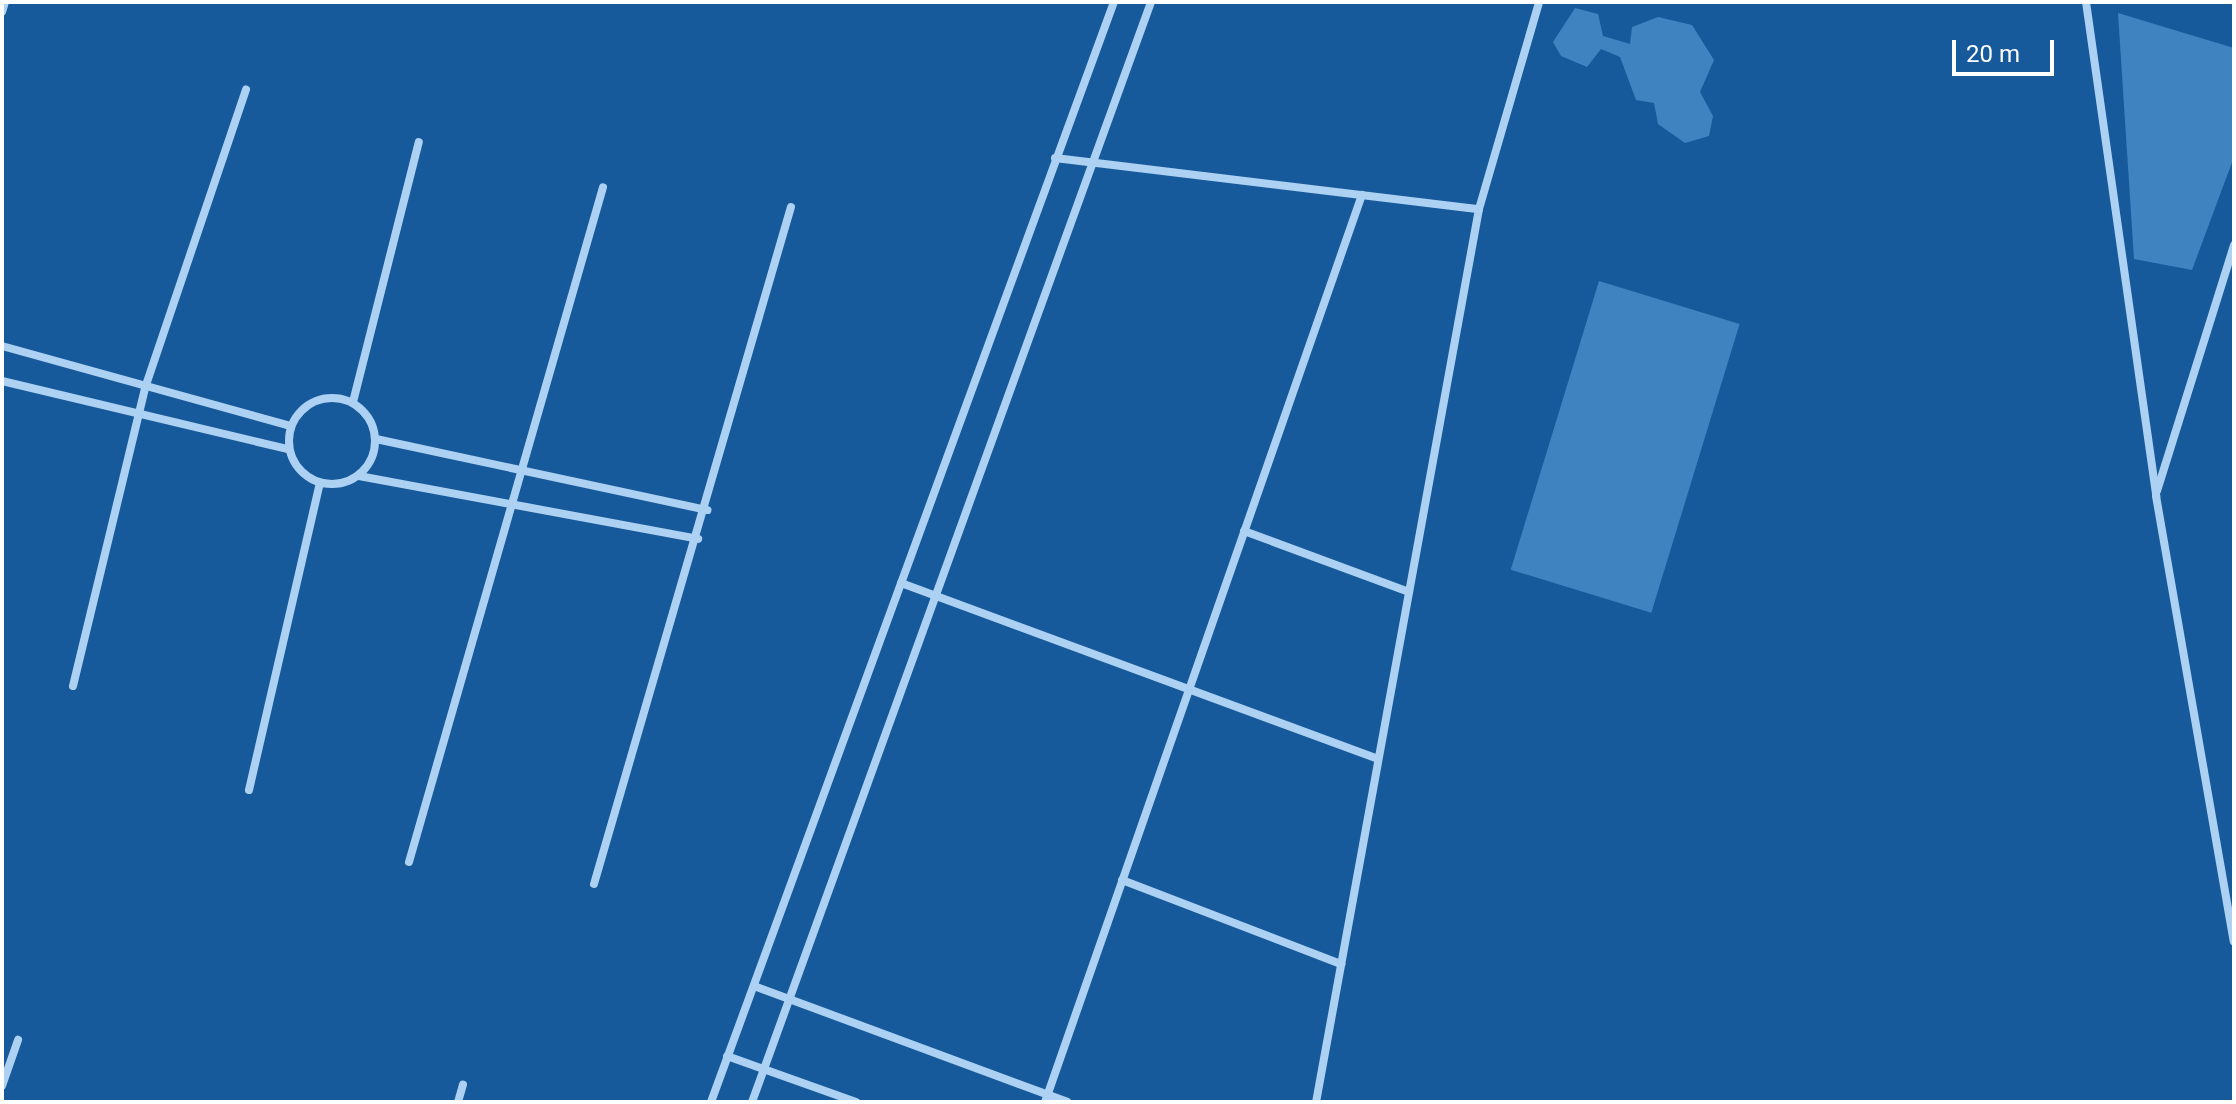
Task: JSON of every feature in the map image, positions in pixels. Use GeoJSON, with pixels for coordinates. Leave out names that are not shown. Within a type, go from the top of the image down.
{"type":"FeatureCollection","features":[{"type":"Feature","properties":{"kind":"street"},"geometry":{"type":"LineString","coordinates":[[2,12],[5,2]]}},
{"type":"Feature","properties":{"kind":"street"},"geometry":{"type":"LineString","coordinates":[[711,1102],[1114,2]]}},
{"type":"Feature","properties":{"kind":"street"},"geometry":{"type":"LineString","coordinates":[[752,1102],[1151,2]]}},
{"type":"Feature","properties":{"kind":"street"},"geometry":{"type":"LineString","coordinates":[[1316,1102],[1479,209],[1539,2]]}},
{"type":"Feature","properties":{"kind":"street"},"geometry":{"type":"LineString","coordinates":[[2086,2],[2156,496],[2233,936]]}},
{"type":"Feature","properties":{"kind":"street"},"geometry":{"type":"LineString","coordinates":[[73,686],[146,385],[246,89]]}},
{"type":"Feature","properties":{"kind":"street"},"geometry":{"type":"LineString","coordinates":[[419,142],[353,402],[376,439],[707,510]]}},
{"type":"Feature","properties":{"kind":"street"},"geometry":{"type":"LineString","coordinates":[[1055,158],[1479,209]]}},
{"type":"Feature","properties":{"kind":"street"},"geometry":{"type":"LineString","coordinates":[[409,862],[603,187]]}},
{"type":"Feature","properties":{"kind":"street"},"geometry":{"type":"LineString","coordinates":[[1046,1098],[1362,195]]}},
{"type":"Feature","properties":{"kind":"street"},"geometry":{"type":"LineString","coordinates":[[594,884],[707,510],[791,207]]}},
{"type":"Feature","properties":{"kind":"street"},"geometry":{"type":"LineString","coordinates":[[2156,496],[2234,245]]}},
{"type":"Feature","properties":{"kind":"street"},"geometry":{"type":"LineString","coordinates":[[2,346],[291,426]]}},
{"type":"Feature","properties":{"kind":"street"},"geometry":{"type":"LineString","coordinates":[[2,381],[138,417],[288,449]]}},
{"type":"Feature","properties":{"kind":"street"},"geometry":{"type":"LineString","coordinates":[[353,402],[324,398],[291,426],[288,449],[297,467],[320,483],[359,476],[698,539]]}},
{"type":"Feature","properties":{"kind":"street"},"geometry":{"type":"LineString","coordinates":[[359,476],[376,439]]}},
{"type":"Feature","properties":{"kind":"street"},"geometry":{"type":"LineString","coordinates":[[249,790],[320,483]]}},
{"type":"Feature","properties":{"kind":"street"},"geometry":{"type":"LineString","coordinates":[[1244,531],[1409,592]]}},
{"type":"Feature","properties":{"kind":"street"},"geometry":{"type":"LineString","coordinates":[[901,583],[1378,759]]}},
{"type":"Feature","properties":{"kind":"street"},"geometry":{"type":"LineString","coordinates":[[1122,880],[1341,964]]}},
{"type":"Feature","properties":{"kind":"street"},"geometry":{"type":"LineString","coordinates":[[754,986],[1046,1098],[1067,1102]]}},
{"type":"Feature","properties":{"kind":"street"},"geometry":{"type":"LineString","coordinates":[[2,1086],[18,1040]]}},
{"type":"Feature","properties":{"kind":"street"},"geometry":{"type":"LineString","coordinates":[[727,1056],[856,1102]]}},
{"type":"Feature","properties":{"kind":"street"},"geometry":{"type":"LineString","coordinates":[[458,1102],[463,1085]]}},
{"type":"Feature","properties":{"kind":"building"},"geometry":{"type":"Polygon","coordinates":[[[1575,8],[1598,14],[1603,36],[1630,44],[1632,27],[1658,17],[1692,25],[1714,60],[1700,92],[1713,116],[1709,136],[1685,143],[1658,124],[1654,103],[1636,100],[1620,57],[1601,49],[1587,67],[1561,56],[1553,42],[1575,8]]]}},
{"type":"Feature","properties":{"kind":"building"},"geometry":{"type":"Polygon","coordinates":[[[2118,13],[2234,48],[2234,157],[2192,270],[2134,259],[2118,13]]]}},
{"type":"Feature","properties":{"kind":"building"},"geometry":{"type":"Polygon","coordinates":[[[1599,281],[1740,324],[1651,613],[1511,570],[1599,281]]]}}]}
